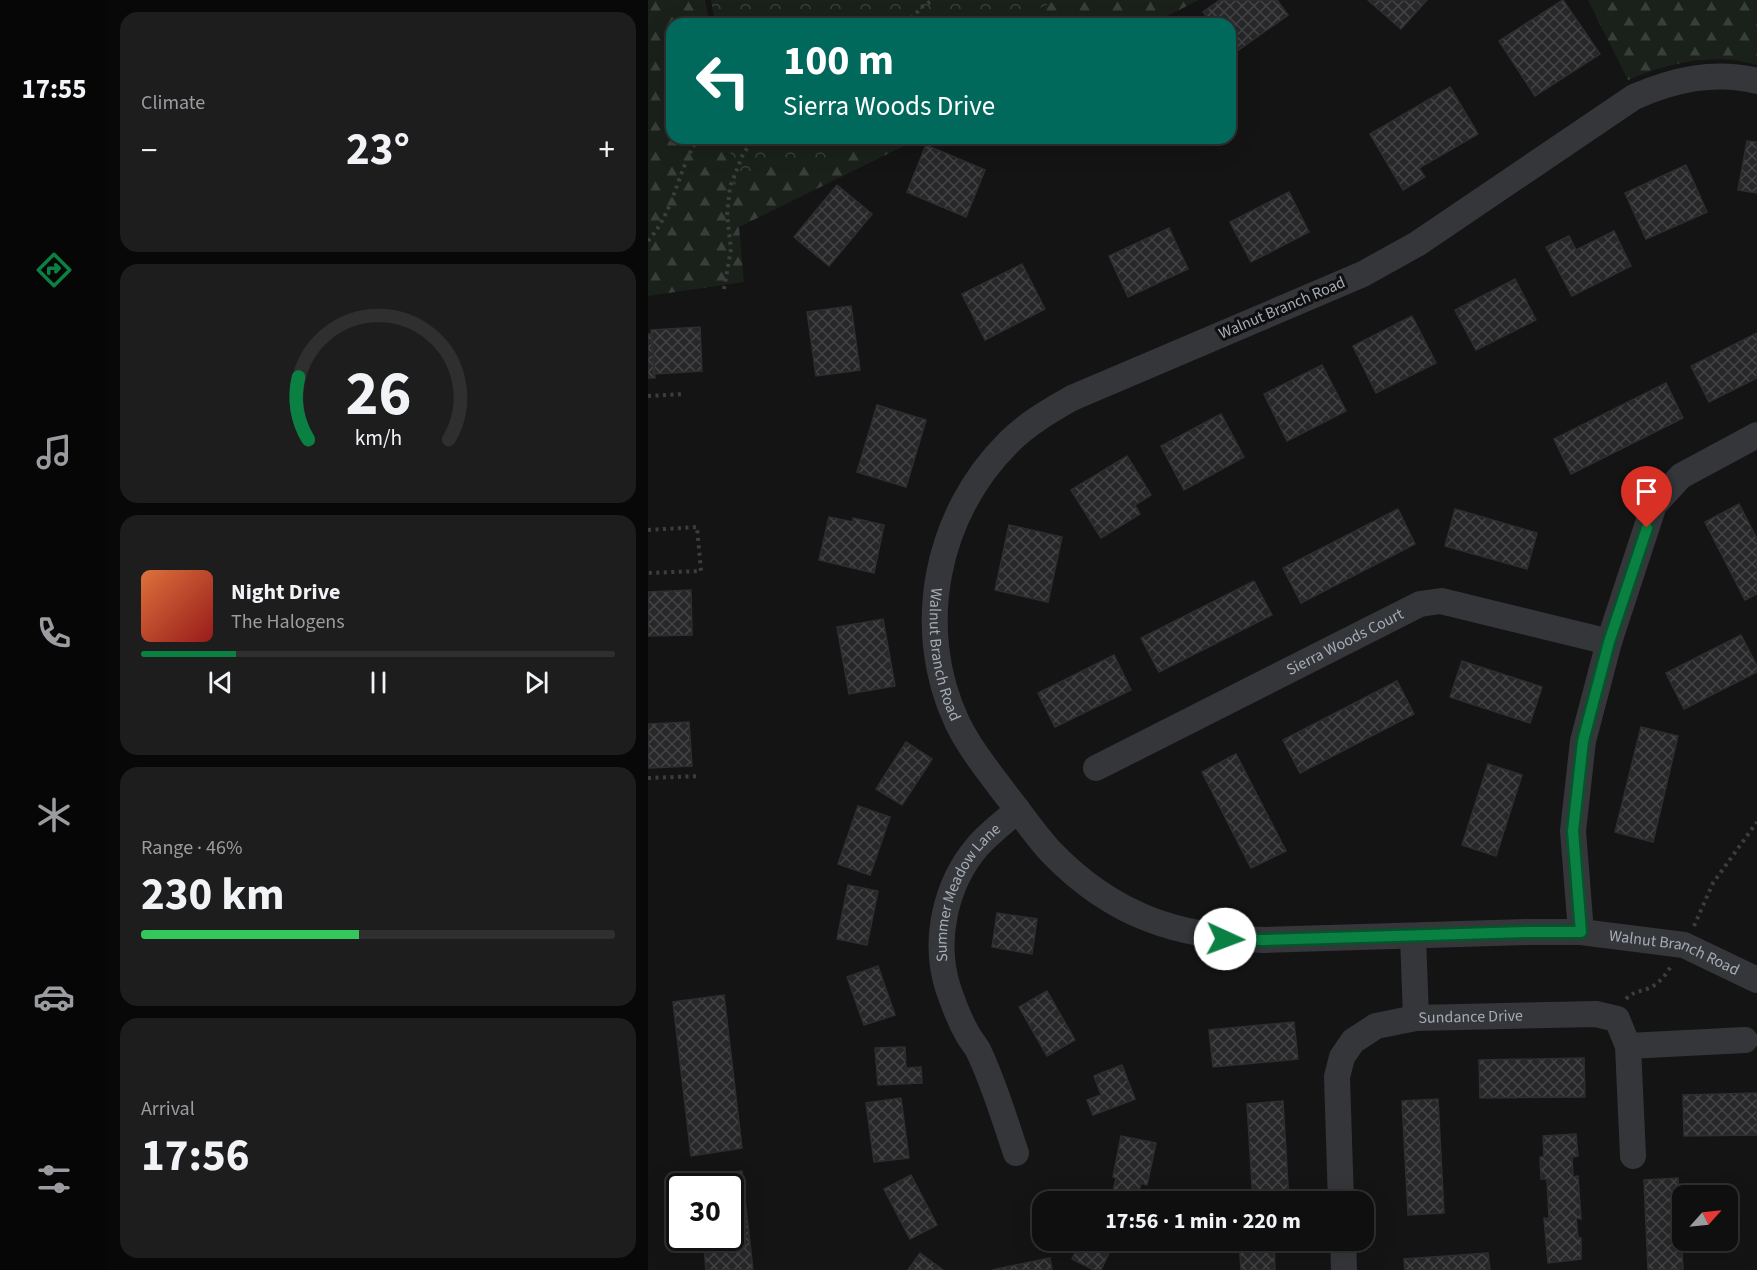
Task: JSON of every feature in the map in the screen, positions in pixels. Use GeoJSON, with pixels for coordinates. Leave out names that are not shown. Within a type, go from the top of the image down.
{"type":"FeatureCollection","features":[{"type":"Feature","properties":{"kind":"street","name":"Walnut Branch Road"},"geometry":{"type":"LineString","coordinates":[[1757,81],[1724,76],[1691,78],[1662,85],[1634,97],[1417,244],[1388,261],[1363,274],[1072,398],[1038,417],[1009,441],[984,470],[963,503],[946,540],[937,577],[934,612],[935,647],[941,676],[956,721],[974,753],[1051,852],[1079,879],[1114,902],[1148,919],[1185,932],[1225,939],[1581,932],[1684,945],[1757,980]]}},
{"type":"Feature","properties":{"kind":"street"},"geometry":{"type":"LineString","coordinates":[[1581,932],[1573,831],[1583,741],[1609,642],[1654,505],[1681,476],[1757,435]]}},
{"type":"Feature","properties":{"kind":"street","name":"Sierra Woods Court"},"geometry":{"type":"LineString","coordinates":[[1096,768],[1420,604],[1441,602],[1609,642]]}},
{"type":"Feature","properties":{"kind":"street","name":"Summer Meadow Lane"},"geometry":{"type":"LineString","coordinates":[[1016,1153],[994,1088],[977,1048],[967,1034],[948,987],[942,959],[942,930],[948,901],[960,872],[977,847],[1017,810]]}},
{"type":"Feature","properties":{"kind":"street"},"geometry":{"type":"LineString","coordinates":[[1413,936],[1416,1018]]}},
{"type":"Feature","properties":{"kind":"street","name":"Sundance Drive"},"geometry":{"type":"LineString","coordinates":[[1341,1191],[1337,1077],[1342,1057],[1353,1041],[1376,1026],[1416,1018],[1596,1014],[1617,1019]]}},
{"type":"Feature","properties":{"kind":"street"},"geometry":{"type":"LineString","coordinates":[[1617,1019],[1628,1046],[1633,1156]]}},
{"type":"Feature","properties":{"kind":"street"},"geometry":{"type":"LineString","coordinates":[[1628,1046],[1745,1040]]}},
{"type":"Feature","properties":{"kind":"street"},"geometry":{"type":"LineString","coordinates":[[1343,1251],[1344,1270]]}},
{"type":"Feature","properties":{"kind":"path"},"geometry":{"type":"LineString","coordinates":[[912,18],[923,6],[933,0]]}},
{"type":"Feature","properties":{"kind":"path"},"geometry":{"type":"LineString","coordinates":[[648,241],[669,211],[687,155],[694,144]]}},
{"type":"Feature","properties":{"kind":"path"},"geometry":{"type":"LineString","coordinates":[[724,289],[731,249],[727,214],[730,187],[743,154],[750,144]]}},
{"type":"Feature","properties":{"kind":"path"},"geometry":{"type":"LineString","coordinates":[[648,396],[684,394]]}},
{"type":"Feature","properties":{"kind":"path"},"geometry":{"type":"LineString","coordinates":[[648,530],[697,527],[701,571],[648,573]]}},
{"type":"Feature","properties":{"kind":"path"},"geometry":{"type":"LineString","coordinates":[[648,778],[700,776]]}},
{"type":"Feature","properties":{"kind":"path"},"geometry":{"type":"LineString","coordinates":[[1617,1019],[1622,1003],[1632,993],[1650,988],[1667,974],[1684,945],[1713,883],[1757,822]]}},
{"type":"Feature","properties":{"kind":"green space"},"geometry":{"type":"Polygon","coordinates":[[[648,0],[705,0],[709,18],[666,18],[666,144],[908,144],[739,227],[744,282],[648,296],[648,0]]]}},
{"type":"Feature","properties":{"kind":"green space"},"geometry":{"type":"Polygon","coordinates":[[[711,0],[1057,0],[1014,18],[714,18],[711,0]]]}},
{"type":"Feature","properties":{"kind":"green space"},"geometry":{"type":"Polygon","coordinates":[[[928,0],[1199,0],[1163,18],[890,18],[928,0]]]}},
{"type":"Feature","properties":{"kind":"green space"},"geometry":{"type":"Polygon","coordinates":[[[1588,0],[1757,0],[1757,65],[1724,59],[1691,61],[1628,80],[1588,0]]]}},
{"type":"Feature","properties":{"kind":"green space"},"geometry":{"type":"Polygon","coordinates":[[[730,144],[846,144],[821,165],[763,162],[735,193],[730,144]]]}},
{"type":"Feature","properties":{"kind":"building"},"geometry":{"type":"Polygon","coordinates":[[[1220,0],[1277,0],[1288,15],[1236,52],[1236,18],[1208,18],[1203,12],[1220,0]]]}},
{"type":"Feature","properties":{"kind":"building"},"geometry":{"type":"Polygon","coordinates":[[[1368,0],[1427,0],[1401,29],[1368,0]]]}},
{"type":"Feature","properties":{"kind":"building"},"geometry":{"type":"Polygon","coordinates":[[[1563,0],[1600,54],[1535,96],[1499,41],[1563,0]]]}},
{"type":"Feature","properties":{"kind":"building"},"geometry":{"type":"Polygon","coordinates":[[[1450,87],[1478,134],[1419,168],[1425,177],[1403,190],[1370,134],[1450,87]]]}},
{"type":"Feature","properties":{"kind":"building"},"geometry":{"type":"Polygon","coordinates":[[[1747,141],[1757,142],[1757,193],[1738,190],[1747,141]]]}},
{"type":"Feature","properties":{"kind":"building"},"geometry":{"type":"Polygon","coordinates":[[[926,145],[985,170],[966,217],[907,192],[926,145]]]}},
{"type":"Feature","properties":{"kind":"building"},"geometry":{"type":"Polygon","coordinates":[[[1686,165],[1707,212],[1646,239],[1625,193],[1686,165]]]}},
{"type":"Feature","properties":{"kind":"building"},"geometry":{"type":"Polygon","coordinates":[[[837,185],[872,214],[829,266],[794,237],[837,185]]]}},
{"type":"Feature","properties":{"kind":"building"},"geometry":{"type":"Polygon","coordinates":[[[1289,192],[1309,232],[1251,262],[1230,222],[1289,192]]]}},
{"type":"Feature","properties":{"kind":"building"},"geometry":{"type":"Polygon","coordinates":[[[1169,228],[1188,269],[1128,297],[1109,256],[1169,228]]]}},
{"type":"Feature","properties":{"kind":"building"},"geometry":{"type":"Polygon","coordinates":[[[1614,231],[1631,266],[1572,296],[1546,247],[1569,236],[1576,250],[1614,231]]]}},
{"type":"Feature","properties":{"kind":"building"},"geometry":{"type":"Polygon","coordinates":[[[1022,264],[1045,309],[985,340],[962,294],[1022,264]]]}},
{"type":"Feature","properties":{"kind":"building"},"geometry":{"type":"Polygon","coordinates":[[[1515,279],[1536,320],[1476,350],[1455,310],[1515,279]]]}},
{"type":"Feature","properties":{"kind":"building"},"geometry":{"type":"Polygon","coordinates":[[[851,306],[860,370],[816,376],[807,312],[851,306]]]}},
{"type":"Feature","properties":{"kind":"building"},"geometry":{"type":"Polygon","coordinates":[[[1412,316],[1436,363],[1376,393],[1353,346],[1412,316]]]}},
{"type":"Feature","properties":{"kind":"building"},"geometry":{"type":"Polygon","coordinates":[[[700,327],[702,371],[654,374],[651,330],[700,327]]]}},
{"type":"Feature","properties":{"kind":"building"},"geometry":{"type":"Polygon","coordinates":[[[1757,333],[1757,378],[1709,402],[1691,366],[1757,333]]]}},
{"type":"Feature","properties":{"kind":"building"},"geometry":{"type":"Polygon","coordinates":[[[648,334],[652,334],[655,378],[648,378],[648,334]]]}},
{"type":"Feature","properties":{"kind":"building"},"geometry":{"type":"Polygon","coordinates":[[[1322,365],[1346,411],[1287,441],[1264,394],[1322,365]]]}},
{"type":"Feature","properties":{"kind":"building"},"geometry":{"type":"Polygon","coordinates":[[[1666,383],[1683,418],[1571,474],[1554,439],[1666,383]]]}},
{"type":"Feature","properties":{"kind":"building"},"geometry":{"type":"Polygon","coordinates":[[[877,405],[926,420],[906,487],[857,472],[877,405]]]}},
{"type":"Feature","properties":{"kind":"building"},"geometry":{"type":"Polygon","coordinates":[[[1221,414],[1244,457],[1184,490],[1161,446],[1221,414]]]}},
{"type":"Feature","properties":{"kind":"building"},"geometry":{"type":"Polygon","coordinates":[[[1127,456],[1151,495],[1135,505],[1140,514],[1101,538],[1071,490],[1127,456]]]}},
{"type":"Feature","properties":{"kind":"building"},"geometry":{"type":"Polygon","coordinates":[[[1739,504],[1757,539],[1757,594],[1745,600],[1705,522],[1739,504]]]}},
{"type":"Feature","properties":{"kind":"building"},"geometry":{"type":"Polygon","coordinates":[[[1398,509],[1415,544],[1301,603],[1283,568],[1398,509]]]}},
{"type":"Feature","properties":{"kind":"building"},"geometry":{"type":"Polygon","coordinates":[[[1455,509],[1537,533],[1527,569],[1445,546],[1455,509]]]}},
{"type":"Feature","properties":{"kind":"building"},"geometry":{"type":"Polygon","coordinates":[[[829,517],[853,522],[853,518],[884,525],[874,573],[819,560],[829,517]]]}},
{"type":"Feature","properties":{"kind":"building"},"geometry":{"type":"Polygon","coordinates":[[[1009,525],[1062,537],[1048,602],[995,590],[1009,525]]]}},
{"type":"Feature","properties":{"kind":"building"},"geometry":{"type":"Polygon","coordinates":[[[1254,581],[1272,615],[1159,672],[1141,638],[1254,581]]]}},
{"type":"Feature","properties":{"kind":"building"},"geometry":{"type":"Polygon","coordinates":[[[691,590],[692,635],[648,636],[648,592],[691,590]]]}},
{"type":"Feature","properties":{"kind":"building"},"geometry":{"type":"Polygon","coordinates":[[[883,619],[895,686],[849,694],[837,627],[883,619]]]}},
{"type":"Feature","properties":{"kind":"building"},"geometry":{"type":"Polygon","coordinates":[[[1741,635],[1757,666],[1757,672],[1684,709],[1666,673],[1741,635]]]}},
{"type":"Feature","properties":{"kind":"building"},"geometry":{"type":"Polygon","coordinates":[[[1114,655],[1131,690],[1055,727],[1038,693],[1114,655]]]}},
{"type":"Feature","properties":{"kind":"building"},"geometry":{"type":"Polygon","coordinates":[[[1462,661],[1542,687],[1530,723],[1450,697],[1462,661]]]}},
{"type":"Feature","properties":{"kind":"building"},"geometry":{"type":"Polygon","coordinates":[[[1397,681],[1414,714],[1300,773],[1283,740],[1397,681]]]}},
{"type":"Feature","properties":{"kind":"building"},"geometry":{"type":"Polygon","coordinates":[[[689,722],[692,766],[648,768],[648,724],[689,722]]]}},
{"type":"Feature","properties":{"kind":"building"},"geometry":{"type":"Polygon","coordinates":[[[1641,727],[1678,736],[1653,842],[1615,832],[1641,727]]]}},
{"type":"Feature","properties":{"kind":"building"},"geometry":{"type":"Polygon","coordinates":[[[906,742],[932,759],[902,805],[876,789],[906,742]]]}},
{"type":"Feature","properties":{"kind":"building"},"geometry":{"type":"Polygon","coordinates":[[[1236,754],[1286,851],[1251,868],[1202,772],[1236,754]]]}},
{"type":"Feature","properties":{"kind":"building"},"geometry":{"type":"Polygon","coordinates":[[[1488,764],[1522,775],[1496,856],[1462,845],[1488,764]]]}},
{"type":"Feature","properties":{"kind":"building"},"geometry":{"type":"Polygon","coordinates":[[[858,806],[890,817],[870,875],[838,864],[858,806]]]}},
{"type":"Feature","properties":{"kind":"building"},"geometry":{"type":"Polygon","coordinates":[[[848,885],[878,891],[867,945],[837,939],[848,885]]]}},
{"type":"Feature","properties":{"kind":"building"},"geometry":{"type":"Polygon","coordinates":[[[997,913],[1037,919],[1032,954],[992,947],[997,913]]]}},
{"type":"Feature","properties":{"kind":"building"},"geometry":{"type":"Polygon","coordinates":[[[878,966],[895,1015],[864,1025],[847,977],[878,966]]]}},
{"type":"Feature","properties":{"kind":"building"},"geometry":{"type":"Polygon","coordinates":[[[1047,991],[1075,1040],[1047,1056],[1019,1007],[1047,991]]]}},
{"type":"Feature","properties":{"kind":"building"},"geometry":{"type":"Polygon","coordinates":[[[724,995],[742,1148],[691,1156],[673,1002],[724,995]]]}},
{"type":"Feature","properties":{"kind":"building"},"geometry":{"type":"Polygon","coordinates":[[[1294,1022],[1298,1059],[1213,1067],[1209,1030],[1294,1022]]]}},
{"type":"Feature","properties":{"kind":"building"},"geometry":{"type":"Polygon","coordinates":[[[905,1047],[906,1068],[921,1067],[922,1083],[878,1085],[875,1048],[905,1047]]]}},
{"type":"Feature","properties":{"kind":"building"},"geometry":{"type":"Polygon","coordinates":[[[1584,1058],[1585,1097],[1480,1098],[1479,1060],[1584,1058]]]}},
{"type":"Feature","properties":{"kind":"building"},"geometry":{"type":"Polygon","coordinates":[[[1122,1065],[1135,1099],[1093,1115],[1087,1100],[1101,1095],[1094,1076],[1122,1065]]]}},
{"type":"Feature","properties":{"kind":"building"},"geometry":{"type":"Polygon","coordinates":[[[1757,1093],[1757,1135],[1684,1136],[1683,1095],[1757,1093]]]}},
{"type":"Feature","properties":{"kind":"building"},"geometry":{"type":"Polygon","coordinates":[[[901,1098],[909,1158],[874,1162],[866,1103],[901,1098]]]}},
{"type":"Feature","properties":{"kind":"building"},"geometry":{"type":"Polygon","coordinates":[[[1438,1099],[1444,1213],[1408,1215],[1402,1101],[1438,1099]]]}},
{"type":"Feature","properties":{"kind":"building"},"geometry":{"type":"Polygon","coordinates":[[[1283,1101],[1288,1191],[1252,1191],[1247,1104],[1283,1101]]]}},
{"type":"Feature","properties":{"kind":"building"},"geometry":{"type":"Polygon","coordinates":[[[1576,1134],[1578,1156],[1572,1157],[1573,1177],[1578,1176],[1581,1219],[1576,1218],[1578,1237],[1581,1238],[1581,1259],[1548,1263],[1544,1218],[1549,1219],[1547,1179],[1541,1179],[1540,1157],[1544,1157],[1543,1136],[1576,1134]]]}},
{"type":"Feature","properties":{"kind":"building"},"geometry":{"type":"Polygon","coordinates":[[[1121,1136],[1156,1143],[1147,1185],[1141,1183],[1139,1191],[1113,1191],[1116,1178],[1113,1177],[1121,1136]]]}},
{"type":"Feature","properties":{"kind":"building"},"geometry":{"type":"Polygon","coordinates":[[[911,1175],[937,1225],[910,1239],[884,1189],[911,1175]]]}},
{"type":"Feature","properties":{"kind":"building"},"geometry":{"type":"Polygon","coordinates":[[[1678,1178],[1678,1185],[1672,1185],[1672,1251],[1682,1251],[1683,1269],[1648,1270],[1644,1180],[1678,1178]]]}},
{"type":"Feature","properties":{"kind":"building"},"geometry":{"type":"Polygon","coordinates":[[[744,1189],[753,1270],[706,1270],[704,1251],[744,1251],[744,1189]]]}},
{"type":"Feature","properties":{"kind":"building"},"geometry":{"type":"Polygon","coordinates":[[[1076,1251],[1110,1251],[1101,1270],[1094,1270],[1072,1259],[1076,1251]]]}},
{"type":"Feature","properties":{"kind":"building"},"geometry":{"type":"Polygon","coordinates":[[[1240,1251],[1274,1251],[1275,1270],[1241,1270],[1240,1251]]]}},
{"type":"Feature","properties":{"kind":"building"},"geometry":{"type":"Polygon","coordinates":[[[920,1253],[943,1270],[908,1270],[920,1253]]]}},
{"type":"Feature","properties":{"kind":"building"},"geometry":{"type":"Polygon","coordinates":[[[1488,1253],[1490,1270],[1405,1270],[1404,1259],[1488,1253]]]}},
{"type":"Feature","properties":{"kind":"building"},"geometry":{"type":"Polygon","coordinates":[[[1050,1258],[1052,1270],[992,1270],[1050,1258]]]}},
{"type":"Feature","properties":{"kind":"route"},"geometry":{"type":"LineString","coordinates":[[1225,939],[1581,932],[1573,831],[1583,741],[1609,642],[1647,528]]}}]}
